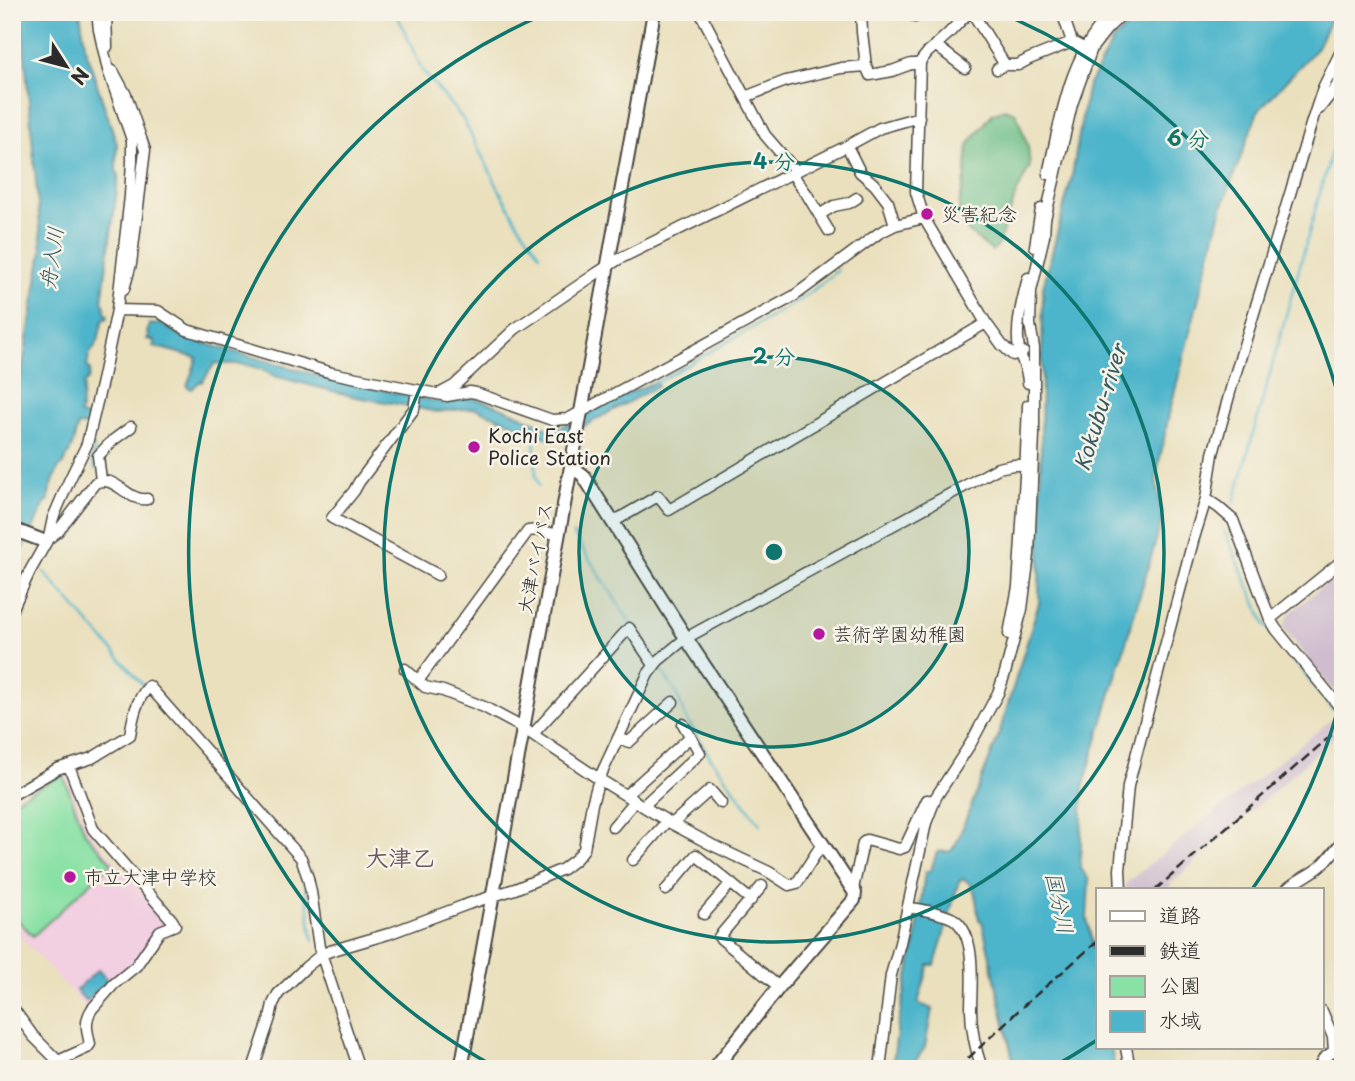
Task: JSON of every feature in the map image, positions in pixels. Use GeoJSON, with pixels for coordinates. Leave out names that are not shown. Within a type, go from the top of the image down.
{"type":"FeatureCollection","features":[{"type":"Feature","properties":{"kind":"main road","name":"大津バイパス"},"geometry":{"type":"LineString","coordinates":[[461,1069],[492,897],[528,731],[559,535],[654,12]]}},
{"type":"Feature","properties":{"kind":"main road"},"geometry":{"type":"LineString","coordinates":[[572,467],[583,475],[686,638],[855,892],[853,900],[714,1069]]}},
{"type":"Feature","properties":{"kind":"main road"},"geometry":{"type":"LineString","coordinates":[[12,529],[45,539]]}},
{"type":"Feature","properties":{"kind":"street"},"geometry":{"type":"LineString","coordinates":[[12,610],[87,444],[117,310],[130,196],[132,140],[108,70],[97,12]]}},
{"type":"Feature","properties":{"kind":"street"},"geometry":{"type":"LineString","coordinates":[[106,12],[109,60],[126,95],[145,150],[131,264],[117,310]]}},
{"type":"Feature","properties":{"kind":"street"},"geometry":{"type":"LineString","coordinates":[[861,12],[866,66],[870,75],[920,64]]}},
{"type":"Feature","properties":{"kind":"street"},"geometry":{"type":"LineString","coordinates":[[1034,348],[1013,355],[1008,350],[986,323],[924,218],[916,192],[920,64],[928,52],[970,12],[1001,67],[1018,65],[1072,42]]}},
{"type":"Feature","properties":{"kind":"street"},"geometry":{"type":"LineString","coordinates":[[1062,12],[1072,42],[1085,49]]}},
{"type":"Feature","properties":{"kind":"street"},"geometry":{"type":"LineString","coordinates":[[992,705],[1012,625],[1018,587],[1026,465],[1028,373],[1020,353],[1018,338],[1021,304],[1071,83],[1091,38],[1114,12]]}},
{"type":"Feature","properties":{"kind":"street"},"geometry":{"type":"LineString","coordinates":[[880,1069],[891,975],[911,908],[923,833],[934,801],[992,705],[1005,673],[1022,609],[1029,554],[1034,434],[1031,291],[1072,104],[1093,48],[1124,12]]}},
{"type":"Feature","properties":{"kind":"street"},"geometry":{"type":"LineString","coordinates":[[705,14],[765,135],[794,172],[796,181],[829,232]]}},
{"type":"Feature","properties":{"kind":"street"},"geometry":{"type":"LineString","coordinates":[[935,45],[965,68]]}},
{"type":"Feature","properties":{"kind":"street"},"geometry":{"type":"LineString","coordinates":[[1121,888],[1120,870],[1128,786],[1206,499],[1213,454],[1313,118],[1323,88],[1343,47]]}},
{"type":"Feature","properties":{"kind":"street"},"geometry":{"type":"LineString","coordinates":[[1313,118],[1340,86],[1343,62]]}},
{"type":"Feature","properties":{"kind":"street"},"geometry":{"type":"LineString","coordinates":[[745,97],[786,80],[841,68],[866,66]]}},
{"type":"Feature","properties":{"kind":"street"},"geometry":{"type":"LineString","coordinates":[[439,394],[454,386],[515,328],[607,267],[880,128],[919,117]]}},
{"type":"Feature","properties":{"kind":"street"},"geometry":{"type":"LineString","coordinates":[[847,146],[860,172],[888,202],[895,225]]}},
{"type":"Feature","properties":{"kind":"street"},"geometry":{"type":"LineString","coordinates":[[819,215],[857,198]]}},
{"type":"Feature","properties":{"kind":"street"},"geometry":{"type":"LineString","coordinates":[[117,310],[158,311],[187,330],[332,373],[417,392],[447,396],[476,393],[552,421],[568,419],[794,296],[879,233],[895,225],[924,218]]}},
{"type":"Feature","properties":{"kind":"street"},"geometry":{"type":"LineString","coordinates":[[613,522],[658,496],[669,510],[986,323]]}},
{"type":"Feature","properties":{"kind":"street"},"geometry":{"type":"LineString","coordinates":[[417,392],[414,409],[332,518],[438,575]]}},
{"type":"Feature","properties":{"kind":"street"},"geometry":{"type":"LineString","coordinates":[[101,480],[99,456],[112,441],[131,427]]}},
{"type":"Feature","properties":{"kind":"street"},"geometry":{"type":"LineString","coordinates":[[253,1069],[278,994],[321,956],[515,890],[563,869],[576,859],[584,849],[599,779],[648,674],[686,638],[998,468],[1026,465]]}},
{"type":"Feature","properties":{"kind":"street"},"geometry":{"type":"LineString","coordinates":[[45,539],[58,531],[95,483],[101,480],[111,482],[141,500],[147,499]]}},
{"type":"Feature","properties":{"kind":"street"},"geometry":{"type":"LineString","coordinates":[[1206,499],[1233,520],[1270,619],[1287,644],[1343,711]]}},
{"type":"Feature","properties":{"kind":"street"},"geometry":{"type":"LineString","coordinates":[[418,681],[528,531],[538,530],[559,535]]}},
{"type":"Feature","properties":{"kind":"street"},"geometry":{"type":"LineString","coordinates":[[1270,619],[1343,560]]}},
{"type":"Feature","properties":{"kind":"street"},"geometry":{"type":"LineString","coordinates":[[528,731],[629,628],[654,666]]}},
{"type":"Feature","properties":{"kind":"street"},"geometry":{"type":"LineString","coordinates":[[405,668],[425,687],[484,707],[528,731],[599,779],[670,822],[769,872],[789,885],[797,883],[822,844]]}},
{"type":"Feature","properties":{"kind":"street"},"geometry":{"type":"LineString","coordinates":[[12,795],[57,769],[92,758],[130,736],[135,710],[149,686],[301,858],[308,877],[321,956],[359,1069]]}},
{"type":"Feature","properties":{"kind":"street"},"geometry":{"type":"LineString","coordinates":[[618,738],[629,742],[673,702]]}},
{"type":"Feature","properties":{"kind":"street"},"geometry":{"type":"LineString","coordinates":[[635,801],[700,752],[682,724]]}},
{"type":"Feature","properties":{"kind":"street"},"geometry":{"type":"LineString","coordinates":[[613,827],[690,737]]}},
{"type":"Feature","properties":{"kind":"street"},"geometry":{"type":"LineString","coordinates":[[12,1007],[60,1065],[90,1044],[86,1026],[92,1009],[114,984],[138,964],[160,932],[175,925],[93,829],[69,766]]}},
{"type":"Feature","properties":{"kind":"street"},"geometry":{"type":"LineString","coordinates":[[634,860],[670,822],[710,790],[721,803]]}},
{"type":"Feature","properties":{"kind":"street"},"geometry":{"type":"LineString","coordinates":[[853,889],[863,843],[867,840],[899,849],[905,847],[927,800],[934,801]]}},
{"type":"Feature","properties":{"kind":"street"},"geometry":{"type":"LineString","coordinates":[[1288,888],[1323,864],[1343,841]]}},
{"type":"Feature","properties":{"kind":"street"},"geometry":{"type":"LineString","coordinates":[[666,890],[696,855],[751,900]]}},
{"type":"Feature","properties":{"kind":"street"},"geometry":{"type":"LineString","coordinates":[[704,914],[731,883]]}},
{"type":"Feature","properties":{"kind":"street"},"geometry":{"type":"LineString","coordinates":[[762,886],[719,937],[779,987]]}},
{"type":"Feature","properties":{"kind":"street"},"geometry":{"type":"LineString","coordinates":[[911,908],[956,920],[964,930],[972,976],[971,1012],[982,1069]]}},
{"type":"Feature","properties":{"kind":"street"},"geometry":{"type":"LineString","coordinates":[[1318,1069],[1324,1058],[1338,1053],[1324,1016]]}},
{"type":"Feature","properties":{"kind":"street"},"geometry":{"type":"LineString","coordinates":[[1126,1050],[1130,1069]]}},
{"type":"Feature","properties":{"kind":"shaded area"},"geometry":{"type":"Polygon","coordinates":[[[1343,569],[1343,703],[1283,627],[1289,614],[1343,569]]]}},
{"type":"Feature","properties":{"kind":"shaded area"},"geometry":{"type":"Polygon","coordinates":[[[1340,713],[1343,717],[1343,729],[1170,884],[1169,888],[1125,888],[1125,884],[1340,713]]]}},
{"type":"Feature","properties":{"kind":"shaded area","name":"市立大津中学校"},"geometry":{"type":"Polygon","coordinates":[[[63,772],[88,830],[168,923],[136,963],[87,1009],[12,928],[12,799],[63,772]]]}},
{"type":"Feature","properties":{"kind":"green space"},"geometry":{"type":"Polygon","coordinates":[[[1004,109],[1016,113],[1028,146],[1030,166],[1017,192],[997,247],[992,251],[969,232],[960,220],[959,205],[968,145],[992,114],[1004,109]]]}},
{"type":"Feature","properties":{"kind":"green space"},"geometry":{"type":"Polygon","coordinates":[[[63,775],[85,833],[112,863],[33,936],[12,914],[12,801],[63,775]]]}},
{"type":"Feature","properties":{"kind":"water","name":"舟入川"},"geometry":{"type":"Polygon","coordinates":[[[21,12],[80,12],[86,51],[117,144],[116,172],[119,174],[102,301],[108,315],[107,319],[103,319],[98,341],[89,355],[89,378],[84,384],[80,415],[90,418],[87,426],[78,425],[72,447],[58,469],[49,500],[45,503],[18,560],[22,562],[12,574],[12,415],[42,251],[21,12]]]}},
{"type":"Feature","properties":{"kind":"water"},"geometry":{"type":"Polygon","coordinates":[[[1143,12],[1334,12],[1316,49],[1258,111],[1222,207],[1169,414],[1156,478],[1162,520],[1083,788],[1080,867],[1089,880],[1087,918],[1096,964],[1096,1050],[1111,1050],[1115,1069],[1015,1069],[982,921],[979,920],[976,897],[971,886],[963,879],[959,881],[935,965],[929,965],[918,1003],[932,1009],[925,1047],[915,1062],[920,1069],[892,1069],[925,872],[931,870],[937,852],[951,851],[957,842],[998,737],[1039,603],[1043,287],[1072,176],[1087,88],[1113,40],[1143,12]]]}},
{"type":"Feature","properties":{"kind":"water"},"geometry":{"type":"Polygon","coordinates":[[[159,322],[193,340],[334,380],[440,402],[476,399],[551,430],[655,382],[658,386],[562,438],[553,440],[475,408],[436,412],[356,397],[274,376],[244,364],[215,363],[202,382],[192,389],[187,387],[197,358],[153,346],[155,341],[147,339],[149,324],[157,325],[159,322]]]}},
{"type":"Feature","properties":{"kind":"water"},"geometry":{"type":"Polygon","coordinates":[[[98,970],[108,981],[86,1001],[76,990],[98,970]]]}},
{"type":"Feature","properties":{"kind":"waterway"},"geometry":{"type":"LineString","coordinates":[[396,12],[422,70],[463,119],[502,195],[540,254]]}},
{"type":"Feature","properties":{"kind":"waterway"},"geometry":{"type":"LineString","coordinates":[[1234,503],[1343,115]]}},
{"type":"Feature","properties":{"kind":"waterway"},"geometry":{"type":"LineString","coordinates":[[654,384],[802,299],[838,270]]}},
{"type":"Feature","properties":{"kind":"waterway"},"geometry":{"type":"LineString","coordinates":[[534,431],[539,486]]}},
{"type":"Feature","properties":{"kind":"waterway"},"geometry":{"type":"LineString","coordinates":[[94,446],[95,469]]}},
{"type":"Feature","properties":{"kind":"waterway"},"geometry":{"type":"LineString","coordinates":[[1225,532],[1265,624],[1337,715]]}},
{"type":"Feature","properties":{"kind":"waterway"},"geometry":{"type":"LineString","coordinates":[[573,534],[632,625]]}},
{"type":"Feature","properties":{"kind":"waterway"},"geometry":{"type":"LineString","coordinates":[[44,572],[144,686]]}},
{"type":"Feature","properties":{"kind":"waterway"},"geometry":{"type":"LineString","coordinates":[[659,667],[710,757],[760,824]]}},
{"type":"Feature","properties":{"kind":"waterway"},"geometry":{"type":"LineString","coordinates":[[305,885],[313,941]]}},
{"type":"Feature","properties":{"kind":"waterway"},"geometry":{"type":"LineString","coordinates":[[345,1042],[350,1056]]}},
{"type":"Feature","properties":{"kind":"railway"},"geometry":{"type":"LineString","coordinates":[[1157,888],[1343,725]]}},
{"type":"Feature","properties":{"kind":"railway"},"geometry":{"type":"LineString","coordinates":[[957,1069],[1021,1008],[1096,943]]}},
{"type":"Feature","properties":{"kind":"place","name":"災害紀念"},"geometry":{"type":"Point","coordinates":[927,214]}},
{"type":"Feature","properties":{"kind":"place","name":"Kochi East Police Station"},"geometry":{"type":"Point","coordinates":[474,447]}},
{"type":"Feature","properties":{"kind":"place","name":"芸術学園幼稚園"},"geometry":{"type":"Point","coordinates":[819,634]}},
{"type":"Feature","properties":{"kind":"place","name":"市立大津中学校"},"geometry":{"type":"Point","coordinates":[70,877]}},
{"type":"Feature","properties":{"kind":"district","name":"大津乙"},"geometry":{"type":"Point","coordinates":[400,858]}},
{"type":"Feature","properties":{"kind":"water label","name":"Kokubu-river"},"geometry":{"type":"Point","coordinates":[1101,408]}},
{"type":"Feature","properties":{"kind":"water label","name":"国分川"},"geometry":{"type":"Point","coordinates":[1059,903]}}]}
